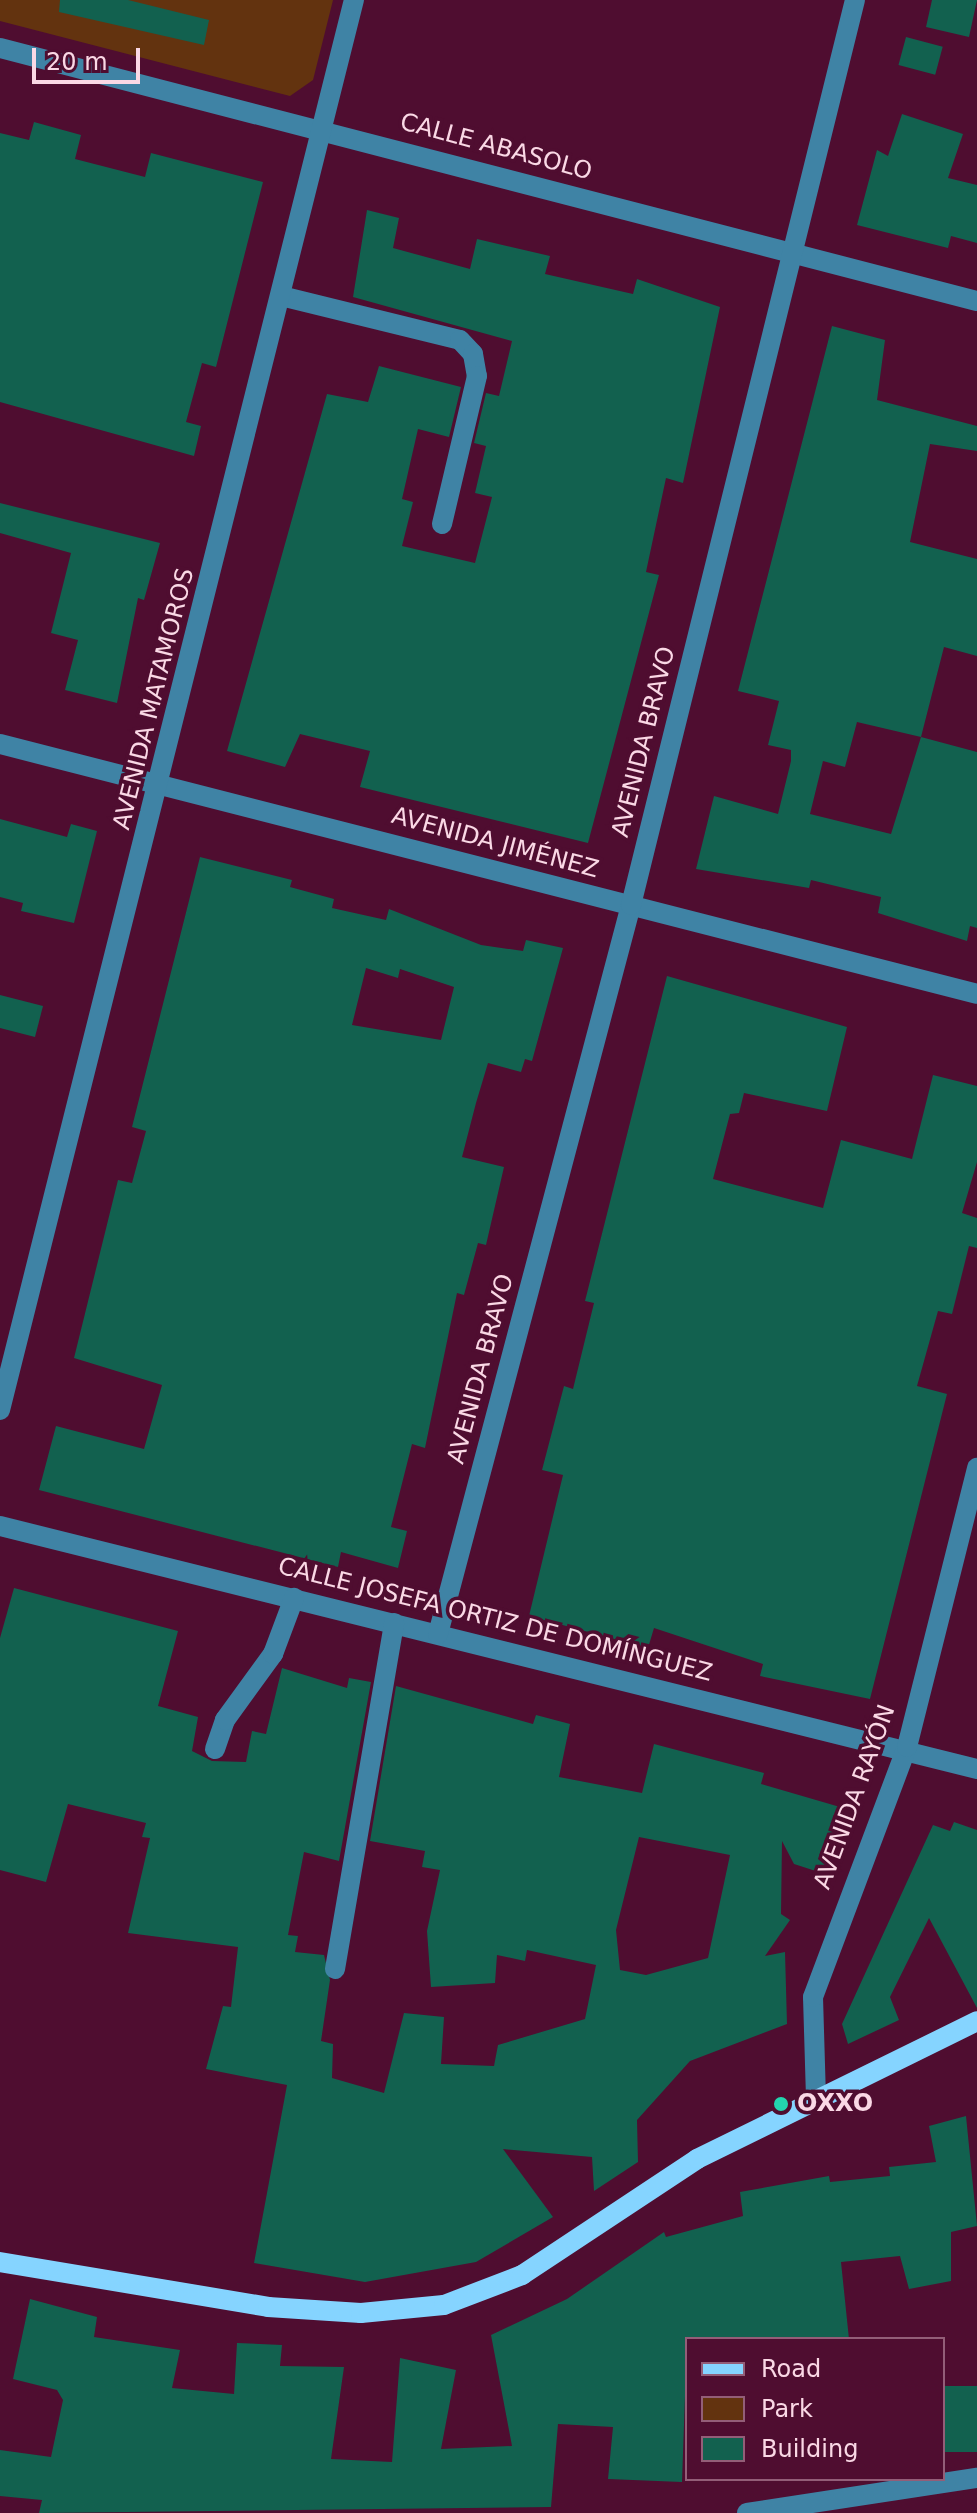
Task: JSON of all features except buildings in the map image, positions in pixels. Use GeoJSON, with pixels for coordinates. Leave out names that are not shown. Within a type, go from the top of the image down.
{"type":"FeatureCollection","features":[{"type":"Feature","properties":{"kind":"main road"},"geometry":{"type":"LineString","coordinates":[[0,2262],[268,2307],[361,2313],[444,2305],[522,2275],[697,2159],[977,2021]]}},
{"type":"Feature","properties":{"kind":"street","name":"AVENIDA MATAMOROS"},"geometry":{"type":"LineString","coordinates":[[0,1410],[160,783],[354,0]]}},
{"type":"Feature","properties":{"kind":"street","name":"AVENIDA BRAVO"},"geometry":{"type":"LineString","coordinates":[[438,1634],[631,905],[855,0]]}},
{"type":"Feature","properties":{"kind":"street","name":"CALLE ABASOLO"},"geometry":{"type":"LineString","coordinates":[[0,48],[977,301]]}},
{"type":"Feature","properties":{"kind":"street"},"geometry":{"type":"LineString","coordinates":[[281,296],[460,340],[473,354],[477,376],[442,524]]}},
{"type":"Feature","properties":{"kind":"street","name":"AVENIDA JIMÉNEZ"},"geometry":{"type":"LineString","coordinates":[[0,744],[977,994]]}},
{"type":"Feature","properties":{"kind":"street","name":"AVENIDA RAYÓN"},"geometry":{"type":"LineString","coordinates":[[816,2098],[809,2043],[825,1951],[907,1747],[977,1468]]}},
{"type":"Feature","properties":{"kind":"street","name":"CALLE JOSEFA ORTIZ DE DOMÍNGUEZ"},"geometry":{"type":"LineString","coordinates":[[0,1526],[907,1747],[977,1769]]}},
{"type":"Feature","properties":{"kind":"street"},"geometry":{"type":"LineString","coordinates":[[215,1749],[225,1720],[273,1654],[294,1598]]}},
{"type":"Feature","properties":{"kind":"street"},"geometry":{"type":"LineString","coordinates":[[335,1969],[394,1623]]}},
{"type":"Feature","properties":{"kind":"street"},"geometry":{"type":"LineString","coordinates":[[747,2513],[977,2478]]}},
{"type":"Feature","properties":{"kind":"green space"},"geometry":{"type":"Polygon","coordinates":[[[0,0],[333,0],[313,80],[290,96],[0,21],[0,0]]]}},
{"type":"Feature","properties":{"kind":"place","name":"OXXO"},"geometry":{"type":"Point","coordinates":[781,2104]}}]}
